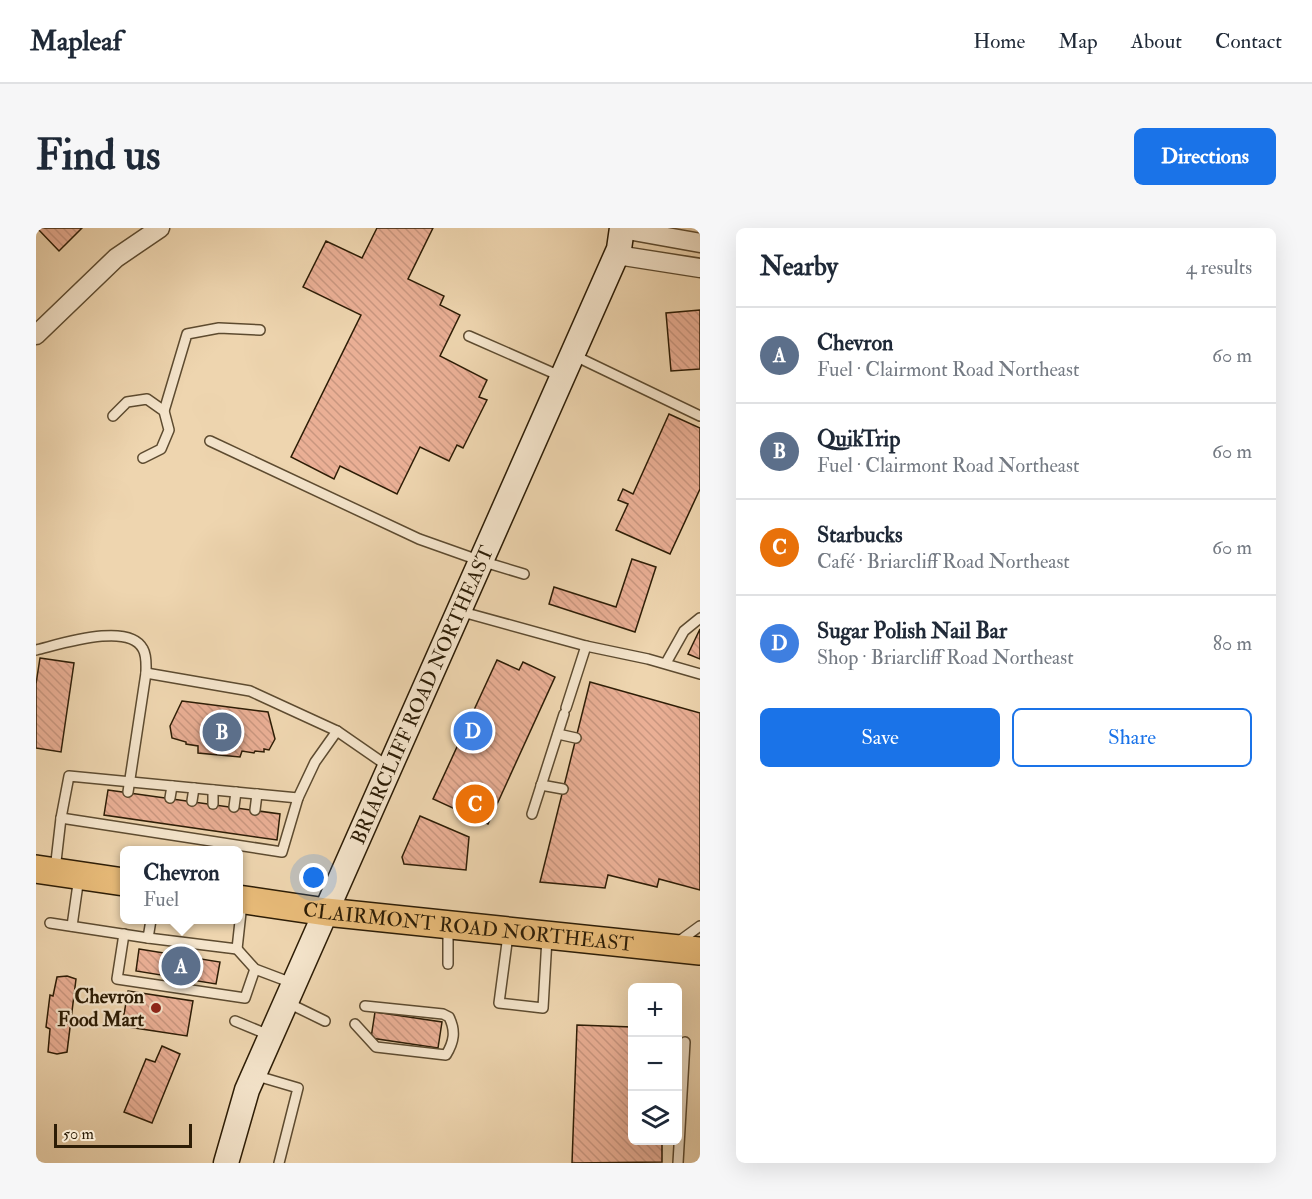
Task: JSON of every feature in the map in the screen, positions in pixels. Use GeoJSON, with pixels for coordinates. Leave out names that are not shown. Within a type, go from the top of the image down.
{"type":"FeatureCollection","features":[{"type":"Feature","properties":{"kind":"main road","name":"BRIARCLIFF ROAD NORTHEAST"},"geometry":{"type":"LineString","coordinates":[[226,1163],[247,1090],[573,355],[616,255],[622,228]]}},
{"type":"Feature","properties":{"kind":"main road"},"geometry":{"type":"LineString","coordinates":[[57,872],[120,881]]}},
{"type":"Feature","properties":{"kind":"main road","name":"CLAIRMONT ROAD NORTHEAST"},"geometry":{"type":"LineString","coordinates":[[243,899],[326,912],[700,951]]}},
{"type":"Feature","properties":{"kind":"street"},"geometry":{"type":"LineString","coordinates":[[36,335],[116,258],[160,228]]}},
{"type":"Feature","properties":{"kind":"street"},"geometry":{"type":"LineString","coordinates":[[616,255],[696,268],[699,243],[622,228]]}},
{"type":"Feature","properties":{"kind":"lane"},"geometry":{"type":"LineString","coordinates":[[143,458],[161,449],[169,430],[164,411],[187,334],[219,328],[260,330]]}},
{"type":"Feature","properties":{"kind":"lane"},"geometry":{"type":"LineString","coordinates":[[469,336],[562,377]]}},
{"type":"Feature","properties":{"kind":"lane"},"geometry":{"type":"LineString","coordinates":[[573,355],[700,416]]}},
{"type":"Feature","properties":{"kind":"lane"},"geometry":{"type":"LineString","coordinates":[[113,416],[127,402],[147,399],[164,411]]}},
{"type":"Feature","properties":{"kind":"lane"},"geometry":{"type":"LineString","coordinates":[[210,441],[419,539],[524,574]]}},
{"type":"Feature","properties":{"kind":"lane"},"geometry":{"type":"LineString","coordinates":[[459,611],[586,646],[666,663],[700,674]]}},
{"type":"Feature","properties":{"kind":"lane"},"geometry":{"type":"LineString","coordinates":[[666,663],[684,631],[700,618]]}},
{"type":"Feature","properties":{"kind":"lane"},"geometry":{"type":"LineString","coordinates":[[36,650],[90,637],[120,637],[134,641],[143,649],[146,673],[128,792]]}},
{"type":"Feature","properties":{"kind":"lane"},"geometry":{"type":"LineString","coordinates":[[532,814],[586,646]]}},
{"type":"Feature","properties":{"kind":"lane"},"geometry":{"type":"LineString","coordinates":[[146,673],[250,691],[337,731],[390,768]]}},
{"type":"Feature","properties":{"kind":"lane"},"geometry":{"type":"LineString","coordinates":[[61,818],[122,823],[146,832],[282,852],[298,798],[315,762],[337,731]]}},
{"type":"Feature","properties":{"kind":"lane"},"geometry":{"type":"LineString","coordinates":[[558,734],[576,738]]}},
{"type":"Feature","properties":{"kind":"lane"},"geometry":{"type":"LineString","coordinates":[[72,926],[57,872],[61,818],[69,776],[298,798]]}},
{"type":"Feature","properties":{"kind":"lane"},"geometry":{"type":"LineString","coordinates":[[151,796],[152,784]]}},
{"type":"Feature","properties":{"kind":"lane"},"geometry":{"type":"LineString","coordinates":[[541,785],[563,789]]}},
{"type":"Feature","properties":{"kind":"lane"},"geometry":{"type":"LineString","coordinates":[[170,798],[172,786]]}},
{"type":"Feature","properties":{"kind":"lane"},"geometry":{"type":"LineString","coordinates":[[192,801],[194,788]]}},
{"type":"Feature","properties":{"kind":"lane"},"geometry":{"type":"LineString","coordinates":[[213,790],[213,804]]}},
{"type":"Feature","properties":{"kind":"lane"},"geometry":{"type":"LineString","coordinates":[[234,807],[236,792]]}},
{"type":"Feature","properties":{"kind":"lane"},"geometry":{"type":"LineString","coordinates":[[255,810],[257,794]]}},
{"type":"Feature","properties":{"kind":"lane"},"geometry":{"type":"LineString","coordinates":[[146,832],[147,821]]}},
{"type":"Feature","properties":{"kind":"lane"},"geometry":{"type":"LineString","coordinates":[[165,835],[166,824]]}},
{"type":"Feature","properties":{"kind":"lane"},"geometry":{"type":"LineString","coordinates":[[187,838],[189,827]]}},
{"type":"Feature","properties":{"kind":"lane"},"geometry":{"type":"LineString","coordinates":[[208,841],[209,830]]}},
{"type":"Feature","properties":{"kind":"lane"},"geometry":{"type":"LineString","coordinates":[[229,844],[231,833]]}},
{"type":"Feature","properties":{"kind":"lane"},"geometry":{"type":"LineString","coordinates":[[250,847],[251,836]]}},
{"type":"Feature","properties":{"kind":"lane"},"geometry":{"type":"LineString","coordinates":[[50,923],[237,949],[255,969],[325,1021]]}},
{"type":"Feature","properties":{"kind":"lane"},"geometry":{"type":"LineString","coordinates":[[148,938],[150,924]]}},
{"type":"Feature","properties":{"kind":"lane"},"geometry":{"type":"LineString","coordinates":[[237,949],[238,924]]}},
{"type":"Feature","properties":{"kind":"lane"},"geometry":{"type":"LineString","coordinates":[[448,925],[448,964]]}},
{"type":"Feature","properties":{"kind":"lane"},"geometry":{"type":"LineString","coordinates":[[669,948],[700,926]]}},
{"type":"Feature","properties":{"kind":"lane"},"geometry":{"type":"LineString","coordinates":[[508,931],[498,1003],[543,1008],[548,935]]}},
{"type":"Feature","properties":{"kind":"lane"},"geometry":{"type":"LineString","coordinates":[[124,934],[117,979],[245,998],[255,969]]}},
{"type":"Feature","properties":{"kind":"lane"},"geometry":{"type":"LineString","coordinates":[[355,1024],[376,1047],[446,1055],[452,1046],[453,1026],[449,1017],[442,1014],[365,1006]]}},
{"type":"Feature","properties":{"kind":"lane"},"geometry":{"type":"LineString","coordinates":[[235,1021],[272,1035]]}},
{"type":"Feature","properties":{"kind":"lane"},"geometry":{"type":"LineString","coordinates":[[678,1163],[685,1042]]}},
{"type":"Feature","properties":{"kind":"lane"},"geometry":{"type":"LineString","coordinates":[[254,1075],[298,1088],[279,1163]]}},
{"type":"Feature","properties":{"kind":"building"},"geometry":{"type":"Polygon","coordinates":[[[37,228],[82,228],[59,251],[37,228]]]}},
{"type":"Feature","properties":{"kind":"building"},"geometry":{"type":"Polygon","coordinates":[[[377,228],[433,228],[408,279],[444,296],[440,305],[460,315],[440,356],[487,380],[479,397],[487,400],[463,448],[457,445],[449,461],[420,447],[397,494],[340,466],[334,479],[291,457],[361,315],[303,287],[326,241],[362,258],[377,228]]]}},
{"type":"Feature","properties":{"kind":"building"},"geometry":{"type":"Polygon","coordinates":[[[700,310],[700,369],[671,371],[666,313],[700,310]]]}},
{"type":"Feature","properties":{"kind":"building"},"geometry":{"type":"Polygon","coordinates":[[[669,414],[700,428],[700,489],[670,554],[616,530],[628,504],[618,500],[623,489],[633,494],[669,414]]]}},
{"type":"Feature","properties":{"kind":"building"},"geometry":{"type":"Polygon","coordinates":[[[632,559],[656,567],[635,632],[549,604],[554,587],[616,607],[632,559]]]}},
{"type":"Feature","properties":{"kind":"building"},"geometry":{"type":"Polygon","coordinates":[[[700,629],[700,659],[688,654],[700,629]]]}},
{"type":"Feature","properties":{"kind":"building"},"geometry":{"type":"Polygon","coordinates":[[[40,658],[74,663],[61,752],[36,748],[36,684],[40,658]]]}},
{"type":"Feature","properties":{"kind":"building"},"geometry":{"type":"Polygon","coordinates":[[[497,660],[519,670],[523,662],[555,677],[488,824],[433,799],[497,660]]]}},
{"type":"Feature","properties":{"kind":"building"},"geometry":{"type":"Polygon","coordinates":[[[590,682],[700,713],[700,890],[659,879],[657,887],[608,875],[605,888],[540,882],[590,682]]]}},
{"type":"Feature","properties":{"kind":"building"},"geometry":{"type":"Polygon","coordinates":[[[182,701],[268,712],[275,739],[269,750],[264,749],[264,752],[255,751],[254,753],[242,751],[240,757],[198,753],[198,746],[172,738],[170,726],[182,701]]]}},
{"type":"Feature","properties":{"kind":"building"},"geometry":{"type":"Polygon","coordinates":[[[108,790],[280,814],[277,840],[104,815],[108,790]]]}},
{"type":"Feature","properties":{"kind":"building"},"geometry":{"type":"Polygon","coordinates":[[[420,816],[469,837],[466,870],[404,864],[402,857],[420,816]]]}},
{"type":"Feature","properties":{"kind":"building"},"geometry":{"type":"Polygon","coordinates":[[[139,949],[220,962],[216,984],[136,971],[139,949]]]}},
{"type":"Feature","properties":{"kind":"building"},"geometry":{"type":"Polygon","coordinates":[[[67,976],[76,979],[67,1052],[57,1054],[48,1052],[50,1029],[46,1027],[50,995],[53,996],[57,977],[67,976]]]}},
{"type":"Feature","properties":{"kind":"building"},"geometry":{"type":"Polygon","coordinates":[[[128,991],[193,1001],[187,1036],[122,1026],[128,991]]]}},
{"type":"Feature","properties":{"kind":"building"},"geometry":{"type":"Polygon","coordinates":[[[375,1012],[442,1022],[438,1048],[371,1038],[375,1012]]]}},
{"type":"Feature","properties":{"kind":"building"},"geometry":{"type":"Polygon","coordinates":[[[577,1025],[628,1027],[628,1145],[662,1145],[662,1162],[572,1163],[577,1025]]]}},
{"type":"Feature","properties":{"kind":"building"},"geometry":{"type":"Polygon","coordinates":[[[162,1046],[180,1054],[152,1123],[124,1112],[146,1059],[155,1062],[162,1046]]]}},
{"type":"Feature","properties":{"kind":"place","name":"Sugar Polish Nail Bar"},"geometry":{"type":"Point","coordinates":[473,731]}},
{"type":"Feature","properties":{"kind":"place","name":"QuikTrip"},"geometry":{"type":"Point","coordinates":[222,732]}},
{"type":"Feature","properties":{"kind":"place","name":"Starbucks"},"geometry":{"type":"Point","coordinates":[475,804]}},
{"type":"Feature","properties":{"kind":"place","name":"Chevron"},"geometry":{"type":"Point","coordinates":[181,966]}},
{"type":"Feature","properties":{"kind":"place","name":"Chevron Food Mart"},"geometry":{"type":"Point","coordinates":[156,1008]}}]}
